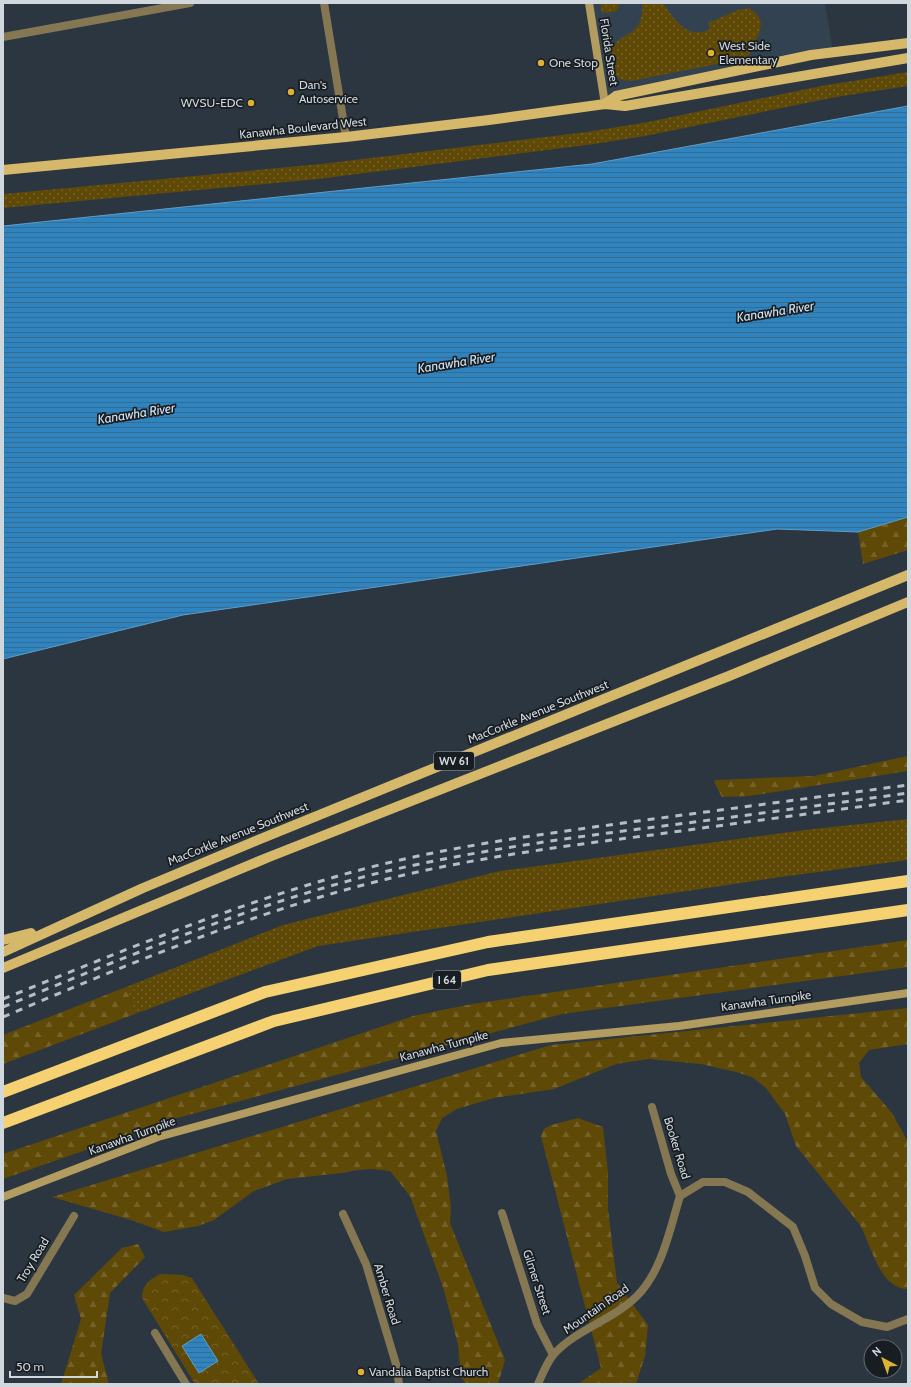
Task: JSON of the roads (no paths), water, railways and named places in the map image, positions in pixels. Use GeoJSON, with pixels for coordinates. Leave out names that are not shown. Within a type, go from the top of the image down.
{"type":"FeatureCollection","features":[{"type":"Feature","properties":{"kind":"highway","name":"I 64"},"geometry":{"type":"LineString","coordinates":[[3,1092],[265,992],[488,942],[908,881]]}},
{"type":"Feature","properties":{"kind":"highway","name":"I 64"},"geometry":{"type":"LineString","coordinates":[[3,1123],[274,1021],[419,986],[488,970],[908,910]]}},
{"type":"Feature","properties":{"kind":"main road","name":"Florida Street"},"geometry":{"type":"LineString","coordinates":[[589,3],[605,104]]}},
{"type":"Feature","properties":{"kind":"main road","name":"Kanawha Boulevard West"},"geometry":{"type":"LineString","coordinates":[[605,104],[616,96],[623,94],[804,57],[908,43]]}},
{"type":"Feature","properties":{"kind":"main road","name":"Kanawha Boulevard West"},"geometry":{"type":"LineString","coordinates":[[3,170],[346,137],[489,120],[605,104],[625,106],[818,72],[908,58]]}},
{"type":"Feature","properties":{"kind":"main road","name":"MacCorkle Avenue Southwest"},"geometry":{"type":"LineString","coordinates":[[3,952],[143,888],[253,842],[908,574]]}},
{"type":"Feature","properties":{"kind":"main road","name":"WV 61"},"geometry":{"type":"LineString","coordinates":[[3,968],[269,857],[715,682],[908,602]]}},
{"type":"Feature","properties":{"kind":"main road"},"geometry":{"type":"LineString","coordinates":[[3,940],[25,936],[68,923]]}},
{"type":"Feature","properties":{"kind":"main road","name":"Kanawha Turnpike"},"geometry":{"type":"LineString","coordinates":[[3,1197],[158,1137],[501,1043],[679,1026],[908,993]]}},
{"type":"Feature","properties":{"kind":"street"},"geometry":{"type":"LineString","coordinates":[[3,37],[190,3]]}},
{"type":"Feature","properties":{"kind":"street"},"geometry":{"type":"LineString","coordinates":[[324,3],[346,137]]}},
{"type":"Feature","properties":{"kind":"street","name":"Booker Road"},"geometry":{"type":"LineString","coordinates":[[652,1107],[671,1174],[680,1196]]}},
{"type":"Feature","properties":{"kind":"street"},"geometry":{"type":"LineString","coordinates":[[680,1196],[703,1182],[725,1182],[748,1192],[793,1227],[806,1256],[815,1288],[831,1304],[862,1322],[887,1327],[908,1319]]}},
{"type":"Feature","properties":{"kind":"street","name":"Mountain Road"},"geometry":{"type":"LineString","coordinates":[[538,1384],[553,1355],[572,1340],[610,1317],[637,1296],[661,1261],[680,1196]]}},
{"type":"Feature","properties":{"kind":"street","name":"Gilmer Street"},"geometry":{"type":"LineString","coordinates":[[502,1213],[537,1324],[553,1355]]}},
{"type":"Feature","properties":{"kind":"street","name":"Amber Road"},"geometry":{"type":"LineString","coordinates":[[343,1214],[366,1264],[396,1364],[399,1384]]}},
{"type":"Feature","properties":{"kind":"street","name":"Troy Road"},"geometry":{"type":"LineString","coordinates":[[3,1298],[15,1301],[27,1294],[74,1216]]}},
{"type":"Feature","properties":{"kind":"street"},"geometry":{"type":"LineString","coordinates":[[155,1333],[186,1384]]}},
{"type":"Feature","properties":{"kind":"water","name":"Kanawha River"},"geometry":{"type":"Polygon","coordinates":[[[908,106],[908,517],[858,532],[777,529],[183,615],[3,659],[3,226],[592,164],[908,106]]]}},
{"type":"Feature","properties":{"kind":"water"},"geometry":{"type":"Polygon","coordinates":[[[201,1334],[218,1361],[199,1373],[182,1346],[201,1334]]]}},
{"type":"Feature","properties":{"kind":"railway"},"geometry":{"type":"LineString","coordinates":[[3,999],[142,943],[236,909],[331,878],[379,865],[475,845],[540,835],[908,785]]}},
{"type":"Feature","properties":{"kind":"railway"},"geometry":{"type":"LineString","coordinates":[[3,1007],[144,950],[238,915],[286,899],[383,872],[454,857],[598,834],[908,793]]}},
{"type":"Feature","properties":{"kind":"railway"},"geometry":{"type":"LineString","coordinates":[[3,1017],[192,940],[289,907],[387,879],[519,853],[908,800]]}},
{"type":"Feature","properties":{"kind":"place","name":"West Side Elementary"},"geometry":{"type":"Point","coordinates":[711,53]}},
{"type":"Feature","properties":{"kind":"place","name":"One Stop"},"geometry":{"type":"Point","coordinates":[541,63]}},
{"type":"Feature","properties":{"kind":"place","name":"Dan's Autoservice"},"geometry":{"type":"Point","coordinates":[291,92]}},
{"type":"Feature","properties":{"kind":"place","name":"WVSU-EDC"},"geometry":{"type":"Point","coordinates":[251,103]}},
{"type":"Feature","properties":{"kind":"place","name":"Vandalia Baptist Church"},"geometry":{"type":"Point","coordinates":[361,1372]}}]}
